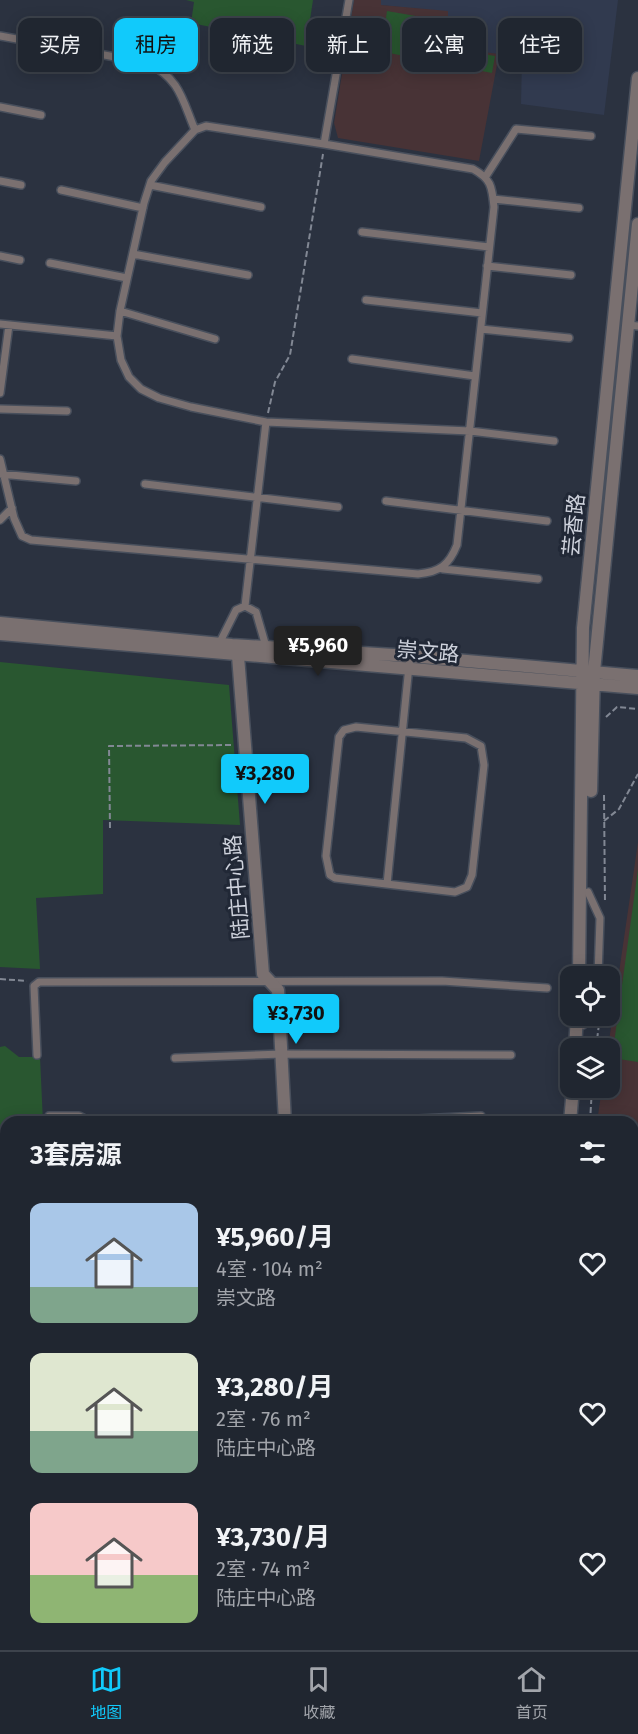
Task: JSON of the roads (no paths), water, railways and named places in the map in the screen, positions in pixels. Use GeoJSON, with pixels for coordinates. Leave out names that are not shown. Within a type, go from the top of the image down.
{"type":"FeatureCollection","features":[{"type":"Feature","properties":{"kind":"street","name":"芸香路"},"geometry":{"type":"LineString","coordinates":[[589,671],[584,617],[638,78]]}},
{"type":"Feature","properties":{"kind":"street","name":"芸香路"},"geometry":{"type":"LineString","coordinates":[[579,966],[589,671],[633,325],[638,224]]}},
{"type":"Feature","properties":{"kind":"street","name":"崇文路"},"geometry":{"type":"LineString","coordinates":[[0,623],[235,651],[410,656],[638,676]]}},
{"type":"Feature","properties":{"kind":"street","name":"崇文路"},"geometry":{"type":"LineString","coordinates":[[0,634],[217,649]]}},
{"type":"Feature","properties":{"kind":"street","name":"陆庄中心路"},"geometry":{"type":"LineString","coordinates":[[235,651],[245,744],[263,974],[278,990],[285,1116]]}},
{"type":"Feature","properties":{"kind":"street","name":"崇文路"},"geometry":{"type":"LineString","coordinates":[[267,653],[408,670],[638,688]]}},
{"type":"Feature","properties":{"kind":"street","name":"芸香路"},"geometry":{"type":"LineString","coordinates":[[585,966],[588,892],[588,685]]}},
{"type":"Feature","properties":{"kind":"street"},"geometry":{"type":"LineString","coordinates":[[571,1116],[572,1098]]}},
{"type":"Feature","properties":{"kind":"street"},"geometry":{"type":"LineString","coordinates":[[577,1116],[578,1098]]}},
{"type":"Feature","properties":{"kind":"lane"},"geometry":{"type":"LineString","coordinates":[[324,144],[349,0]]}},
{"type":"Feature","properties":{"kind":"lane"},"geometry":{"type":"LineString","coordinates":[[0,36],[148,63],[163,70],[173,80],[195,130]]}},
{"type":"Feature","properties":{"kind":"lane"},"geometry":{"type":"LineString","coordinates":[[0,107],[41,115]]}},
{"type":"Feature","properties":{"kind":"lane"},"geometry":{"type":"LineString","coordinates":[[443,568],[452,559],[457,545],[470,431],[493,199],[486,176],[472,169],[206,126],[195,130],[165,162],[150,185],[143,208],[120,311],[117,336],[121,360],[129,376],[141,389],[159,398],[191,407],[266,422],[470,431],[554,441]]}},
{"type":"Feature","properties":{"kind":"lane"},"geometry":{"type":"LineString","coordinates":[[486,176],[516,129],[591,136]]}},
{"type":"Feature","properties":{"kind":"lane"},"geometry":{"type":"LineString","coordinates":[[0,181],[21,185]]}},
{"type":"Feature","properties":{"kind":"lane"},"geometry":{"type":"LineString","coordinates":[[150,185],[261,207]]}},
{"type":"Feature","properties":{"kind":"lane"},"geometry":{"type":"LineString","coordinates":[[61,190],[143,208]]}},
{"type":"Feature","properties":{"kind":"lane"},"geometry":{"type":"LineString","coordinates":[[493,199],[579,208]]}},
{"type":"Feature","properties":{"kind":"lane"},"geometry":{"type":"LineString","coordinates":[[362,232],[489,247]]}},
{"type":"Feature","properties":{"kind":"lane"},"geometry":{"type":"LineString","coordinates":[[133,254],[248,275]]}},
{"type":"Feature","properties":{"kind":"lane"},"geometry":{"type":"LineString","coordinates":[[0,256],[20,260]]}},
{"type":"Feature","properties":{"kind":"lane"},"geometry":{"type":"LineString","coordinates":[[50,263],[127,278]]}},
{"type":"Feature","properties":{"kind":"lane"},"geometry":{"type":"LineString","coordinates":[[487,267],[571,275]]}},
{"type":"Feature","properties":{"kind":"lane"},"geometry":{"type":"LineString","coordinates":[[366,300],[482,313]]}},
{"type":"Feature","properties":{"kind":"lane"},"geometry":{"type":"LineString","coordinates":[[120,311],[215,339]]}},
{"type":"Feature","properties":{"kind":"lane"},"geometry":{"type":"LineString","coordinates":[[0,324],[117,336]]}},
{"type":"Feature","properties":{"kind":"lane"},"geometry":{"type":"LineString","coordinates":[[0,393],[9,325]]}},
{"type":"Feature","properties":{"kind":"lane"},"geometry":{"type":"LineString","coordinates":[[481,329],[569,338]]}},
{"type":"Feature","properties":{"kind":"lane"},"geometry":{"type":"LineString","coordinates":[[352,359],[476,376]]}},
{"type":"Feature","properties":{"kind":"lane"},"geometry":{"type":"LineString","coordinates":[[0,409],[67,411]]}},
{"type":"Feature","properties":{"kind":"lane"},"geometry":{"type":"LineString","coordinates":[[245,606],[266,422]]}},
{"type":"Feature","properties":{"kind":"lane"},"geometry":{"type":"LineString","coordinates":[[0,459],[2,475],[22,536],[32,540],[250,557],[418,574],[443,568],[538,579]]}},
{"type":"Feature","properties":{"kind":"lane"},"geometry":{"type":"LineString","coordinates":[[2,475],[76,481]]}},
{"type":"Feature","properties":{"kind":"lane"},"geometry":{"type":"LineString","coordinates":[[145,484],[338,507]]}},
{"type":"Feature","properties":{"kind":"lane"},"geometry":{"type":"LineString","coordinates":[[386,501],[547,521]]}},
{"type":"Feature","properties":{"kind":"lane"},"geometry":{"type":"LineString","coordinates":[[0,520],[12,508]]}},
{"type":"Feature","properties":{"kind":"lane"},"geometry":{"type":"LineString","coordinates":[[217,649],[236,610],[245,606]]}},
{"type":"Feature","properties":{"kind":"lane"},"geometry":{"type":"LineString","coordinates":[[245,606],[256,612],[267,653]]}},
{"type":"Feature","properties":{"kind":"lane"},"geometry":{"type":"LineString","coordinates":[[387,884],[410,656]]}},
{"type":"Feature","properties":{"kind":"lane"},"geometry":{"type":"LineString","coordinates":[[356,728],[474,741],[481,746],[484,754],[483,776],[472,875],[467,887],[454,892],[387,884],[335,878],[326,867],[341,733],[356,728]]}},
{"type":"Feature","properties":{"kind":"lane"},"geometry":{"type":"LineString","coordinates":[[588,892],[600,918],[598,966]]}},
{"type":"Feature","properties":{"kind":"lane"},"geometry":{"type":"LineString","coordinates":[[37,1055],[34,987],[39,982],[442,981],[547,988]]}},
{"type":"Feature","properties":{"kind":"lane"},"geometry":{"type":"LineString","coordinates":[[175,1058],[282,1054],[511,1055]]}},
{"type":"Feature","properties":{"kind":"lane"},"geometry":{"type":"LineString","coordinates":[[49,1116],[79,1116]]}}]}
